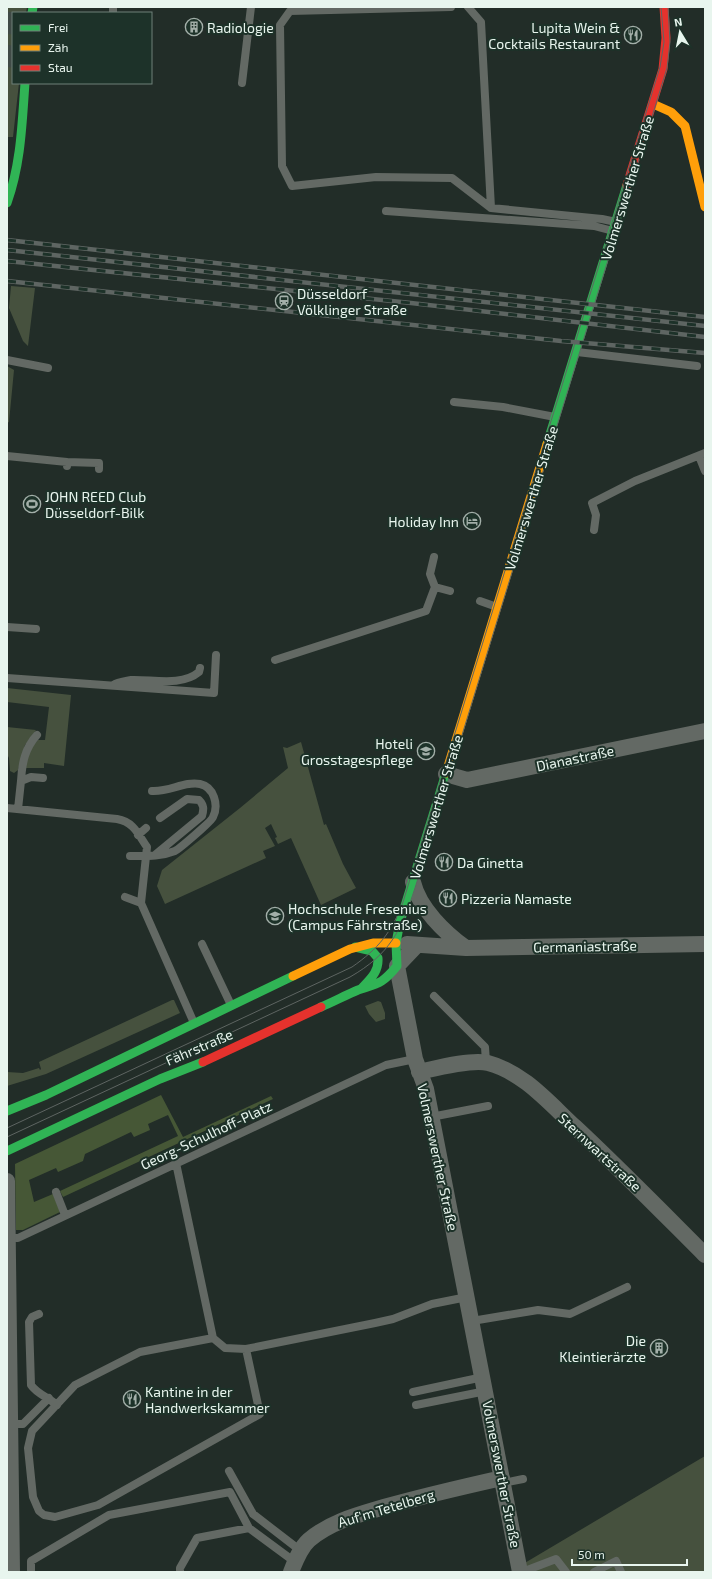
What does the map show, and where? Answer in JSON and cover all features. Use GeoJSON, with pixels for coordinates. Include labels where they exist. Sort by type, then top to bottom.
{"type":"FeatureCollection","features":[{"type":"Feature","properties":{"kind":"street","name":"Volmerswerther Straße"},"geometry":{"type":"LineString","coordinates":[[521,1572],[426,1089],[417,1065],[397,966],[396,943],[400,922],[414,882],[653,104],[663,69],[666,52],[667,37],[664,7]]}},
{"type":"Feature","properties":{"kind":"street"},"geometry":{"type":"LineString","coordinates":[[7,203],[11,194],[18,160],[25,84]]}},
{"type":"Feature","properties":{"kind":"street"},"geometry":{"type":"LineString","coordinates":[[653,104],[671,111],[685,126],[705,207]]}},
{"type":"Feature","properties":{"kind":"street","name":"Dianastraße"},"geometry":{"type":"LineString","coordinates":[[446,774],[467,780],[705,731]]}},
{"type":"Feature","properties":{"kind":"street"},"geometry":{"type":"LineString","coordinates":[[414,882],[415,888],[432,917],[449,936],[466,948]]}},
{"type":"Feature","properties":{"kind":"street","name":"Fährstraße"},"geometry":{"type":"LineString","coordinates":[[7,1111],[46,1096],[355,947],[373,943],[396,943]]}},
{"type":"Feature","properties":{"kind":"street","name":"Germaniastraße"},"geometry":{"type":"LineString","coordinates":[[396,943],[466,948],[705,944]]}},
{"type":"Feature","properties":{"kind":"street"},"geometry":{"type":"LineString","coordinates":[[397,966],[417,945]]}},
{"type":"Feature","properties":{"kind":"street"},"geometry":{"type":"LineString","coordinates":[[355,947],[372,949],[378,960],[378,967],[374,976],[359,990]]}},
{"type":"Feature","properties":{"kind":"street","name":"Fährstraße"},"geometry":{"type":"LineString","coordinates":[[7,1151],[160,1079],[212,1058],[359,990],[373,988],[386,979],[397,966]]}},
{"type":"Feature","properties":{"kind":"street","name":"Sternwartstraße"},"geometry":{"type":"LineString","coordinates":[[417,1065],[486,1062],[508,1070],[530,1086],[632,1180],[705,1255]]}},
{"type":"Feature","properties":{"kind":"street"},"geometry":{"type":"LineString","coordinates":[[7,1181],[9,1238],[12,1572]]}},
{"type":"Feature","properties":{"kind":"street","name":"Auf'm Tetelberg"},"geometry":{"type":"LineString","coordinates":[[296,1562],[307,1542],[321,1531],[339,1521],[423,1495],[503,1480]]}},
{"type":"Feature","properties":{"kind":"lane"},"geometry":{"type":"LineString","coordinates":[[242,83],[251,7]]}},
{"type":"Feature","properties":{"kind":"lane"},"geometry":{"type":"LineString","coordinates":[[451,7],[290,11],[280,25],[282,166],[292,186],[376,177],[452,178],[491,208],[602,219],[616,222]]}},
{"type":"Feature","properties":{"kind":"lane"},"geometry":{"type":"LineString","coordinates":[[468,7],[481,22],[491,208]]}},
{"type":"Feature","properties":{"kind":"lane"},"geometry":{"type":"LineString","coordinates":[[386,210],[594,226],[614,231]]}},
{"type":"Feature","properties":{"kind":"lane"},"geometry":{"type":"LineString","coordinates":[[576,352],[697,366]]}},
{"type":"Feature","properties":{"kind":"lane"},"geometry":{"type":"LineString","coordinates":[[7,360],[48,368]]}},
{"type":"Feature","properties":{"kind":"lane"},"geometry":{"type":"LineString","coordinates":[[454,402],[503,407],[556,417]]}},
{"type":"Feature","properties":{"kind":"lane"},"geometry":{"type":"LineString","coordinates":[[594,530],[596,515],[592,503],[635,481],[702,455],[705,471]]}},
{"type":"Feature","properties":{"kind":"lane"},"geometry":{"type":"LineString","coordinates":[[7,456],[67,464],[99,463],[99,469]]}},
{"type":"Feature","properties":{"kind":"lane"},"geometry":{"type":"LineString","coordinates":[[275,660],[426,611],[435,586],[430,574],[434,557]]}},
{"type":"Feature","properties":{"kind":"lane"},"geometry":{"type":"LineString","coordinates":[[435,586],[450,591]]}},
{"type":"Feature","properties":{"kind":"lane"},"geometry":{"type":"LineString","coordinates":[[480,601],[498,607]]}},
{"type":"Feature","properties":{"kind":"lane"},"geometry":{"type":"LineString","coordinates":[[7,627],[36,629]]}},
{"type":"Feature","properties":{"kind":"lane"},"geometry":{"type":"LineString","coordinates":[[7,678],[214,693],[216,654]]}},
{"type":"Feature","properties":{"kind":"lane"},"geometry":{"type":"LineString","coordinates":[[106,686],[129,680],[170,681],[190,678],[199,672],[200,668]]}},
{"type":"Feature","properties":{"kind":"lane"},"geometry":{"type":"LineString","coordinates":[[18,809],[24,758],[30,744],[37,735]]}},
{"type":"Feature","properties":{"kind":"lane"},"geometry":{"type":"LineString","coordinates":[[21,781],[31,777],[43,778]]}},
{"type":"Feature","properties":{"kind":"lane"},"geometry":{"type":"LineString","coordinates":[[130,856],[149,857],[176,851],[213,818],[215,802],[212,792],[207,787],[186,784],[167,790],[152,791]]}},
{"type":"Feature","properties":{"kind":"lane"},"geometry":{"type":"LineString","coordinates":[[149,857],[202,816],[204,809],[199,800],[187,799],[160,818]]}},
{"type":"Feature","properties":{"kind":"lane"},"geometry":{"type":"LineString","coordinates":[[7,808],[126,821],[138,834],[147,847],[149,857],[141,903],[195,1024]]}},
{"type":"Feature","properties":{"kind":"lane"},"geometry":{"type":"LineString","coordinates":[[138,834],[146,828]]}},
{"type":"Feature","properties":{"kind":"lane"},"geometry":{"type":"LineString","coordinates":[[125,897],[141,903]]}},
{"type":"Feature","properties":{"kind":"lane"},"geometry":{"type":"LineString","coordinates":[[202,944],[231,1006]]}},
{"type":"Feature","properties":{"kind":"lane"},"geometry":{"type":"LineString","coordinates":[[434,996],[485,1047],[486,1062]]}},
{"type":"Feature","properties":{"kind":"lane","name":"Georg-Schulhoff-Platz"},"geometry":{"type":"LineString","coordinates":[[9,1238],[18,1238],[386,1065],[417,1065]]}},
{"type":"Feature","properties":{"kind":"lane"},"geometry":{"type":"LineString","coordinates":[[431,1117],[488,1106]]}},
{"type":"Feature","properties":{"kind":"lane"},"geometry":{"type":"LineString","coordinates":[[176,1163],[213,1338],[225,1348],[246,1349],[393,1319],[432,1304],[467,1297]]}},
{"type":"Feature","properties":{"kind":"lane"},"geometry":{"type":"LineString","coordinates":[[56,1192],[65,1215]]}},
{"type":"Feature","properties":{"kind":"lane"},"geometry":{"type":"LineString","coordinates":[[472,1321],[538,1310],[570,1314],[627,1287]]}},
{"type":"Feature","properties":{"kind":"lane"},"geometry":{"type":"LineString","coordinates":[[39,1314],[32,1317],[29,1322],[31,1385],[34,1389],[57,1405]]}},
{"type":"Feature","properties":{"kind":"lane"},"geometry":{"type":"LineString","coordinates":[[213,1338],[140,1352],[75,1385],[35,1426],[32,1431],[28,1448],[35,1505],[44,1515],[56,1517],[98,1505],[260,1414],[246,1349]]}},
{"type":"Feature","properties":{"kind":"lane"},"geometry":{"type":"LineString","coordinates":[[413,1392],[484,1384]]}},
{"type":"Feature","properties":{"kind":"lane"},"geometry":{"type":"LineString","coordinates":[[416,1405],[484,1384]]}},
{"type":"Feature","properties":{"kind":"lane"},"geometry":{"type":"LineString","coordinates":[[10,1424],[24,1424],[49,1398]]}},
{"type":"Feature","properties":{"kind":"lane"},"geometry":{"type":"LineString","coordinates":[[229,1471],[253,1514],[296,1562]]}},
{"type":"Feature","properties":{"kind":"lane"},"geometry":{"type":"LineString","coordinates":[[503,1480],[523,1479]]}},
{"type":"Feature","properties":{"kind":"lane"},"geometry":{"type":"LineString","coordinates":[[31,1572],[31,1561],[109,1515],[230,1492],[249,1528],[296,1562]]}},
{"type":"Feature","properties":{"kind":"lane"},"geometry":{"type":"LineString","coordinates":[[180,1572],[180,1568],[197,1538],[249,1528]]}},
{"type":"Feature","properties":{"kind":"lane"},"geometry":{"type":"LineString","coordinates":[[521,1572],[556,1559],[566,1572]]}},
{"type":"Feature","properties":{"kind":"lane"},"geometry":{"type":"LineString","coordinates":[[594,1572],[616,1561],[621,1572]]}},
{"type":"Feature","properties":{"kind":"green space"},"geometry":{"type":"Polygon","coordinates":[[[7,7],[27,7],[26,12],[12,12],[12,84],[19,84],[13,137],[7,137],[7,7]]]}},
{"type":"Feature","properties":{"kind":"green space"},"geometry":{"type":"Polygon","coordinates":[[[11,286],[35,288],[28,346],[23,341],[9,308],[11,286]]]}},
{"type":"Feature","properties":{"kind":"green space"},"geometry":{"type":"Polygon","coordinates":[[[7,366],[14,370],[9,422],[7,423],[7,366]]]}},
{"type":"Feature","properties":{"kind":"green space"},"geometry":{"type":"Polygon","coordinates":[[[7,688],[71,695],[64,766],[44,763],[44,768],[25,768],[30,749],[38,740],[45,740],[49,707],[7,702],[7,688]]]}},
{"type":"Feature","properties":{"kind":"green space"},"geometry":{"type":"Polygon","coordinates":[[[7,727],[36,730],[25,745],[18,770],[14,773],[10,771],[9,758],[7,754],[7,727]]]}},
{"type":"Feature","properties":{"kind":"green space"},"geometry":{"type":"Polygon","coordinates":[[[301,742],[324,825],[326,824],[343,864],[356,888],[321,905],[291,838],[278,844],[275,838],[277,837],[271,824],[265,828],[275,846],[263,851],[266,858],[165,904],[157,886],[162,870],[288,768],[283,747],[287,748],[301,742]]]}},
{"type":"Feature","properties":{"kind":"green space"},"geometry":{"type":"Polygon","coordinates":[[[174,1000],[180,1013],[46,1074],[7,1086],[7,1072],[23,1073],[39,1068],[40,1070],[39,1062],[174,1000]]]}},
{"type":"Feature","properties":{"kind":"green space"},"geometry":{"type":"Polygon","coordinates":[[[378,1001],[381,1002],[385,1013],[385,1019],[376,1022],[369,1014],[365,1006],[378,1001]]]}},
{"type":"Feature","properties":{"kind":"green space"},"geometry":{"type":"Polygon","coordinates":[[[161,1095],[183,1137],[271,1096],[273,1099],[63,1197],[60,1191],[178,1136],[168,1115],[148,1124],[150,1130],[134,1137],[131,1132],[85,1154],[83,1161],[58,1172],[56,1168],[29,1180],[34,1202],[53,1194],[60,1212],[23,1230],[16,1230],[15,1164],[161,1095]]]}},
{"type":"Feature","properties":{"kind":"green space"},"geometry":{"type":"Polygon","coordinates":[[[705,1456],[705,1572],[525,1572],[523,1564],[705,1456]]]}},
{"type":"Feature","properties":{"kind":"tunnel"},"geometry":{"type":"LineString","coordinates":[[12,12],[13,7]]}},
{"type":"Feature","properties":{"kind":"tunnel"},"geometry":{"type":"LineString","coordinates":[[7,67],[12,17]]}},
{"type":"Feature","properties":{"kind":"tram line"},"geometry":{"type":"LineString","coordinates":[[7,1128],[352,967],[377,946],[389,931],[403,902],[660,67],[664,42],[661,7]]}},
{"type":"Feature","properties":{"kind":"tram line"},"geometry":{"type":"LineString","coordinates":[[7,1137],[350,977],[375,959],[384,950],[399,929],[405,917],[415,888],[667,68],[670,42],[668,7]]}},
{"type":"Feature","properties":{"kind":"railway"},"geometry":{"type":"LineString","coordinates":[[7,240],[705,317]]}},
{"type":"Feature","properties":{"kind":"railway"},"geometry":{"type":"LineString","coordinates":[[7,250],[705,326]]}},
{"type":"Feature","properties":{"kind":"railway"},"geometry":{"type":"LineString","coordinates":[[7,261],[411,303],[705,337]]}},
{"type":"Feature","properties":{"kind":"railway"},"geometry":{"type":"LineString","coordinates":[[7,281],[561,341],[705,353]]}},
{"type":"Feature","properties":{"kind":"traffic: fast"},"geometry":{"type":"LineString","coordinates":[[32,12],[33,7]]}},
{"type":"Feature","properties":{"kind":"traffic: fast"},"geometry":{"type":"LineString","coordinates":[[7,203],[12,188],[18,159],[22,129],[25,84]]}},
{"type":"Feature","properties":{"kind":"traffic: fast"},"geometry":{"type":"LineString","coordinates":[[547,444],[627,185]]}},
{"type":"Feature","properties":{"kind":"traffic: fast"},"geometry":{"type":"LineString","coordinates":[[321,1007],[384,980],[397,966],[396,943],[400,922],[446,773]]}},
{"type":"Feature","properties":{"kind":"traffic: fast"},"geometry":{"type":"LineString","coordinates":[[355,947],[372,951],[378,958],[375,971],[361,989]]}},
{"type":"Feature","properties":{"kind":"traffic: fast"},"geometry":{"type":"LineString","coordinates":[[7,1111],[46,1095],[293,976]]}},
{"type":"Feature","properties":{"kind":"traffic: fast"},"geometry":{"type":"LineString","coordinates":[[7,1151],[160,1079],[203,1062]]}},
{"type":"Feature","properties":{"kind":"traffic: slow"},"geometry":{"type":"LineString","coordinates":[[653,104],[671,112],[685,126],[705,207]]}},
{"type":"Feature","properties":{"kind":"traffic: slow"},"geometry":{"type":"LineString","coordinates":[[446,773],[547,444]]}},
{"type":"Feature","properties":{"kind":"traffic: slow"},"geometry":{"type":"LineString","coordinates":[[293,976],[350,949],[373,943],[396,943]]}},
{"type":"Feature","properties":{"kind":"traffic: jam"},"geometry":{"type":"LineString","coordinates":[[627,185],[663,69],[666,38],[664,7]]}},
{"type":"Feature","properties":{"kind":"traffic: jam"},"geometry":{"type":"LineString","coordinates":[[203,1062],[321,1007]]}},
{"type":"Feature","properties":{"kind":"place","name":"Radiologie"},"geometry":{"type":"Point","coordinates":[194,27]}},
{"type":"Feature","properties":{"kind":"place","name":"Lupita Wein & Cocktails Restaurant"},"geometry":{"type":"Point","coordinates":[633,35]}},
{"type":"Feature","properties":{"kind":"place","name":"Düsseldorf Völklinger Straße"},"geometry":{"type":"Point","coordinates":[284,301]}},
{"type":"Feature","properties":{"kind":"place","name":"JOHN REED Club Düsseldorf-Bilk"},"geometry":{"type":"Point","coordinates":[32,504]}},
{"type":"Feature","properties":{"kind":"place","name":"Holiday Inn"},"geometry":{"type":"Point","coordinates":[472,521]}},
{"type":"Feature","properties":{"kind":"place","name":"Hoteli Grosstagespflege"},"geometry":{"type":"Point","coordinates":[426,751]}},
{"type":"Feature","properties":{"kind":"place","name":"Da Ginetta"},"geometry":{"type":"Point","coordinates":[444,862]}},
{"type":"Feature","properties":{"kind":"place","name":"Pizzeria Namaste"},"geometry":{"type":"Point","coordinates":[448,898]}},
{"type":"Feature","properties":{"kind":"place","name":"Hochschule Fresenius (Campus Fährstraße)"},"geometry":{"type":"Point","coordinates":[275,916]}},
{"type":"Feature","properties":{"kind":"place","name":"Die Kleintierärzte"},"geometry":{"type":"Point","coordinates":[659,1348]}},
{"type":"Feature","properties":{"kind":"place","name":"Kantine in der Handwerkskammer"},"geometry":{"type":"Point","coordinates":[132,1399]}}]}
